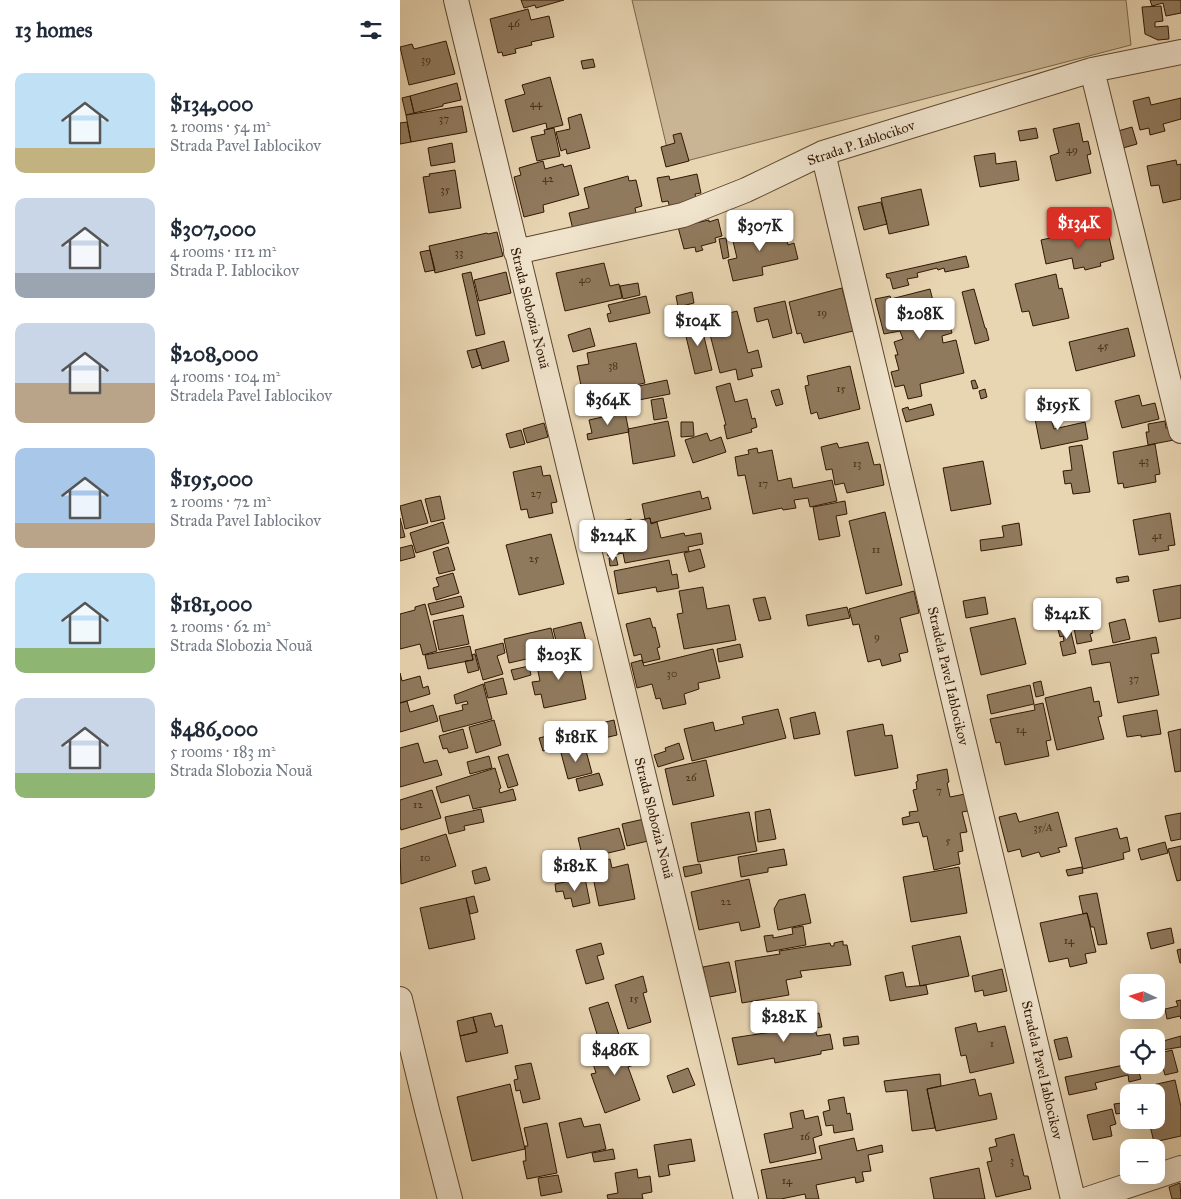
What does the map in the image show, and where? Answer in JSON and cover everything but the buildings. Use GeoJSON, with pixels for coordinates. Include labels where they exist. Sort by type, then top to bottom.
{"type":"FeatureCollection","features":[{"type":"Feature","properties":{"kind":"street","name":"Strada Slobozia Nouă"},"geometry":{"type":"LineString","coordinates":[[456,0],[746,1199]]}},
{"type":"Feature","properties":{"kind":"street","name":"Strada P. Iablocikov"},"geometry":{"type":"LineString","coordinates":[[516,252],[683,215],[746,190],[823,153],[1092,70],[1181,52]]}},
{"type":"Feature","properties":{"kind":"street"},"geometry":{"type":"LineString","coordinates":[[1092,70],[1181,431]]}},
{"type":"Feature","properties":{"kind":"street","name":"Stradela Pavel Iablocikov"},"geometry":{"type":"LineString","coordinates":[[823,153],[1073,1199]]}},
{"type":"Feature","properties":{"kind":"street"},"geometry":{"type":"LineString","coordinates":[[400,999],[450,1199]]}},
{"type":"Feature","properties":{"kind":"street"},"geometry":{"type":"LineString","coordinates":[[1088,1199],[1181,1168]]}},
{"type":"Feature","properties":{"kind":"shaded area"},"geometry":{"type":"Polygon","coordinates":[[[632,0],[1126,0],[1131,45],[671,165],[632,0]]]}}]}
